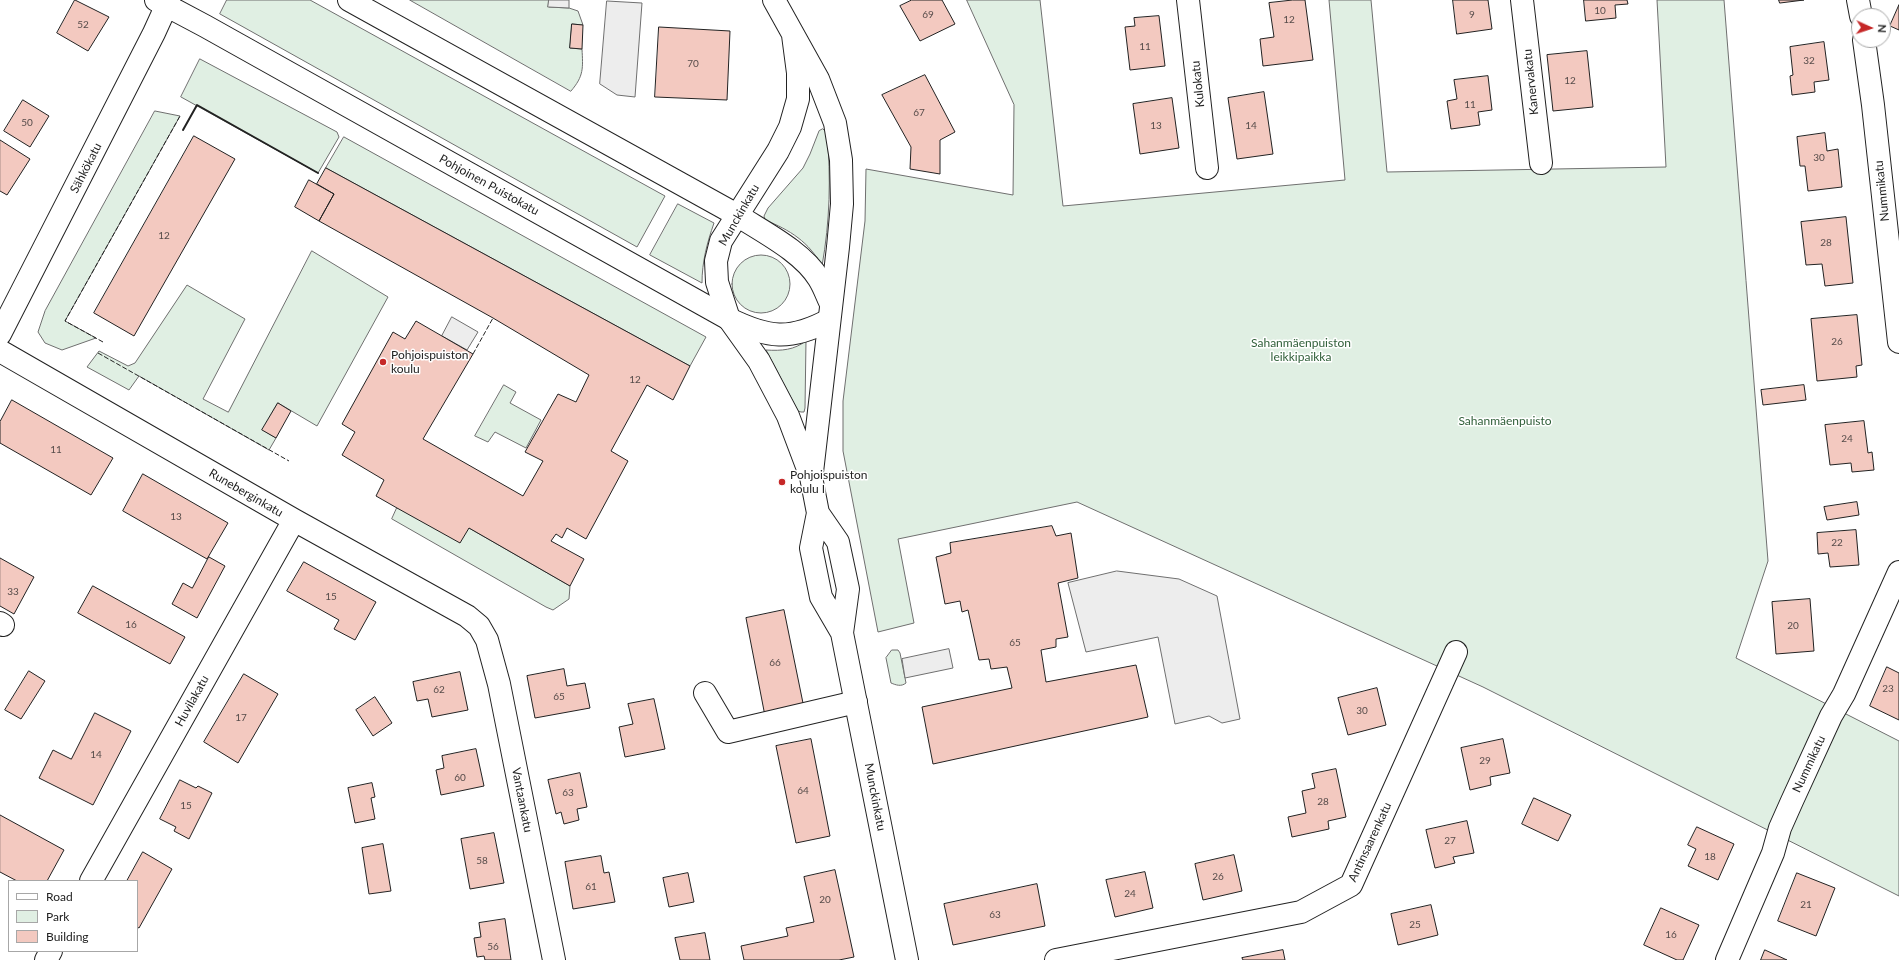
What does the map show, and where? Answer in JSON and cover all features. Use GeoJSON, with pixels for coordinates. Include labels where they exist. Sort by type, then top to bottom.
{"type":"FeatureCollection","features":[{"type":"Feature","properties":{"kind":"street"},"geometry":{"type":"LineString","coordinates":[[349,0],[737,215],[794,254],[807,265],[818,278],[830,312]]}},
{"type":"Feature","properties":{"kind":"street","name":"Munckinkatu"},"geometry":{"type":"LineString","coordinates":[[774,0],[818,79],[835,123],[841,160],[842,204],[811,477]]}},
{"type":"Feature","properties":{"kind":"street","name":"Kulokatu"},"geometry":{"type":"LineString","coordinates":[[1188,0],[1207,168]]}},
{"type":"Feature","properties":{"kind":"street","name":"Kanervakatu"},"geometry":{"type":"LineString","coordinates":[[1522,0],[1540,163]]}},
{"type":"Feature","properties":{"kind":"street","name":"Pohjoinen Puistokatu"},"geometry":{"type":"LineString","coordinates":[[164,2],[729,319],[753,331],[772,335],[800,332],[815,327],[830,312]]}},
{"type":"Feature","properties":{"kind":"street","name":"Sähkökatu"},"geometry":{"type":"LineString","coordinates":[[0,334],[151,40],[164,2]]}},
{"type":"Feature","properties":{"kind":"street","name":"Munckinkatu"},"geometry":{"type":"LineString","coordinates":[[793,35],[798,73],[798,99],[790,127],[778,151],[721,241],[716,261],[717,282],[729,319],[759,361],[788,416],[811,477],[818,513],[838,542],[848,589],[842,633],[907,960]]}},
{"type":"Feature","properties":{"kind":"street","name":"Nummikatu"},"geometry":{"type":"LineString","coordinates":[[1865,48],[1873,105],[1899,342]]}},
{"type":"Feature","properties":{"kind":"street","name":"Runeberginkatu"},"geometry":{"type":"LineString","coordinates":[[0,351],[294,520],[467,616],[479,626],[487,640]]}},
{"type":"Feature","properties":{"kind":"street","name":"Huvilakatu"},"geometry":{"type":"LineString","coordinates":[[92,880],[294,520]]}},
{"type":"Feature","properties":{"kind":"street","name":"Nummikatu"},"geometry":{"type":"LineString","coordinates":[[1727,960],[1773,853],[1783,821],[1831,716],[1844,694],[1899,572]]}},
{"type":"Feature","properties":{"kind":"street","name":"Vantaankatu"},"geometry":{"type":"LineString","coordinates":[[487,640],[499,684],[554,960]]}},
{"type":"Feature","properties":{"kind":"street","name":"Antinsaarenkatu"},"geometry":{"type":"LineString","coordinates":[[1056,960],[1301,912],[1351,884],[1456,652]]}},
{"type":"Feature","properties":{"kind":"street"},"geometry":{"type":"LineString","coordinates":[[705,693],[728,732],[856,702]]}},
{"type":"Feature","properties":{"kind":"green space"},"geometry":{"type":"Polygon","coordinates":[[[227,0],[310,0],[665,196],[637,247],[220,14],[227,0]]]}},
{"type":"Feature","properties":{"kind":"green space"},"geometry":{"type":"Polygon","coordinates":[[[410,0],[549,0],[549,7],[569,8],[578,11],[583,25],[572,24],[570,48],[582,49],[582,72],[578,81],[571,91],[410,0]]]}},
{"type":"Feature","properties":{"kind":"green space","name":"Sahanmäenpuisto"},"geometry":{"type":"Polygon","coordinates":[[[967,0],[1040,0],[1063,206],[1345,180],[1329,0],[1371,0],[1387,172],[1666,167],[1657,0],[1724,0],[1768,561],[1736,658],[1899,741],[1899,896],[1483,687],[1077,502],[898,539],[914,623],[878,632],[843,451],[843,401],[865,221],[866,169],[1013,195],[1014,105],[967,0]]]}},
{"type":"Feature","properties":{"kind":"green space"},"geometry":{"type":"Polygon","coordinates":[[[200,59],[337,132],[339,137],[318,173],[181,97],[200,59]]]}},
{"type":"Feature","properties":{"kind":"green space"},"geometry":{"type":"Polygon","coordinates":[[[155,111],[180,116],[65,321],[96,338],[62,350],[45,343],[38,332],[45,311],[155,111]]]}},
{"type":"Feature","properties":{"kind":"green space"},"geometry":{"type":"Polygon","coordinates":[[[823,129],[827,133],[829,183],[827,233],[822,266],[805,244],[783,228],[765,220],[764,216],[768,208],[803,168],[819,131],[823,129]]]}},
{"type":"Feature","properties":{"kind":"green space"},"geometry":{"type":"Polygon","coordinates":[[[344,137],[706,337],[690,366],[326,168],[344,137]]]}},
{"type":"Feature","properties":{"kind":"green space"},"geometry":{"type":"Polygon","coordinates":[[[678,204],[714,223],[705,253],[702,283],[650,255],[678,204]]]}},
{"type":"Feature","properties":{"kind":"green space"},"geometry":{"type":"Polygon","coordinates":[[[312,251],[388,297],[317,426],[278,403],[263,430],[276,438],[269,450],[139,376],[129,390],[87,367],[99,351],[128,366],[135,363],[187,285],[245,319],[203,399],[228,412],[312,251]]]}},
{"type":"Feature","properties":{"kind":"green space"},"geometry":{"type":"Polygon","coordinates":[[[761,255],[772,257],[785,268],[788,273],[790,284],[788,295],[777,308],[772,311],[761,313],[750,311],[737,300],[734,295],[732,284],[734,273],[745,260],[750,257],[761,255]]]}},
{"type":"Feature","properties":{"kind":"green space"},"geometry":{"type":"Polygon","coordinates":[[[806,341],[805,408],[804,412],[801,412],[798,411],[766,350],[788,349],[806,341]]]}},
{"type":"Feature","properties":{"kind":"green space"},"geometry":{"type":"Polygon","coordinates":[[[504,385],[516,392],[510,403],[541,420],[526,448],[495,432],[488,442],[475,436],[504,385]]]}},
{"type":"Feature","properties":{"kind":"green space"},"geometry":{"type":"Polygon","coordinates":[[[397,508],[469,528],[570,586],[569,599],[553,610],[546,607],[392,519],[397,508]]]}},
{"type":"Feature","properties":{"kind":"green space"},"geometry":{"type":"Polygon","coordinates":[[[892,650],[898,650],[900,653],[906,683],[902,685],[891,683],[886,658],[892,650]]]}},
{"type":"Feature","properties":{"kind":"shaded area"},"geometry":{"type":"Polygon","coordinates":[[[549,0],[569,0],[569,8],[548,7],[549,0]]]}},
{"type":"Feature","properties":{"kind":"shaded area"},"geometry":{"type":"Polygon","coordinates":[[[607,1],[642,3],[635,97],[617,95],[600,84],[607,1]]]}},
{"type":"Feature","properties":{"kind":"shaded area"},"geometry":{"type":"Polygon","coordinates":[[[452,317],[478,332],[467,350],[442,336],[452,317]]]}},
{"type":"Feature","properties":{"kind":"shaded area"},"geometry":{"type":"Polygon","coordinates":[[[1117,571],[1179,579],[1217,596],[1240,719],[1222,723],[1209,716],[1175,724],[1158,637],[1086,652],[1068,583],[1117,571]]]}},
{"type":"Feature","properties":{"kind":"shaded area"},"geometry":{"type":"Polygon","coordinates":[[[949,649],[953,668],[905,678],[902,659],[949,649]]]}},
{"type":"Feature","properties":{"kind":"building"},"geometry":{"type":"Polygon","coordinates":[[[75,0],[109,17],[88,51],[57,33],[75,0]]]}},
{"type":"Feature","properties":{"kind":"building"},"geometry":{"type":"Polygon","coordinates":[[[912,0],[942,0],[955,24],[920,41],[900,6],[912,0]]]}},
{"type":"Feature","properties":{"kind":"building"},"geometry":{"type":"Polygon","coordinates":[[[1305,0],[1313,60],[1263,66],[1260,39],[1274,37],[1269,3],[1305,0]]]}},
{"type":"Feature","properties":{"kind":"building"},"geometry":{"type":"Polygon","coordinates":[[[1453,0],[1488,0],[1492,29],[1457,34],[1453,0]]]}},
{"type":"Feature","properties":{"kind":"building"},"geometry":{"type":"Polygon","coordinates":[[[1584,0],[1627,0],[1628,4],[1615,5],[1616,18],[1586,21],[1584,0]]]}},
{"type":"Feature","properties":{"kind":"building"},"geometry":{"type":"Polygon","coordinates":[[[1779,0],[1804,0],[1780,3],[1779,0]]]}},
{"type":"Feature","properties":{"kind":"building"},"geometry":{"type":"Polygon","coordinates":[[[1899,5],[1899,30],[1891,26],[1899,5]]]}},
{"type":"Feature","properties":{"kind":"building"},"geometry":{"type":"Polygon","coordinates":[[[1159,16],[1165,66],[1130,70],[1125,27],[1135,26],[1134,18],[1159,16]]]}},
{"type":"Feature","properties":{"kind":"building"},"geometry":{"type":"Polygon","coordinates":[[[572,24],[583,25],[582,49],[570,48],[572,24]]]}},
{"type":"Feature","properties":{"kind":"building"},"geometry":{"type":"Polygon","coordinates":[[[659,27],[730,31],[727,100],[655,97],[659,27]]]}},
{"type":"Feature","properties":{"kind":"building"},"geometry":{"type":"Polygon","coordinates":[[[1824,42],[1829,80],[1814,82],[1815,92],[1792,95],[1790,76],[1793,75],[1790,47],[1824,42]]]}},
{"type":"Feature","properties":{"kind":"building"},"geometry":{"type":"Polygon","coordinates":[[[1587,51],[1593,107],[1553,111],[1547,55],[1587,51]]]}},
{"type":"Feature","properties":{"kind":"building"},"geometry":{"type":"Polygon","coordinates":[[[925,75],[955,132],[940,140],[940,174],[910,169],[911,147],[882,95],[925,75]]]}},
{"type":"Feature","properties":{"kind":"building"},"geometry":{"type":"Polygon","coordinates":[[[1488,76],[1492,110],[1478,112],[1480,125],[1451,129],[1447,101],[1457,99],[1454,80],[1488,76]]]}},
{"type":"Feature","properties":{"kind":"building"},"geometry":{"type":"Polygon","coordinates":[[[1264,92],[1273,154],[1237,159],[1228,98],[1264,92]]]}},
{"type":"Feature","properties":{"kind":"building"},"geometry":{"type":"Polygon","coordinates":[[[1172,98],[1179,148],[1140,154],[1133,104],[1172,98]]]}},
{"type":"Feature","properties":{"kind":"building"},"geometry":{"type":"Polygon","coordinates":[[[23,100],[49,116],[30,147],[4,131],[23,100]]]}},
{"type":"Feature","properties":{"kind":"building"},"geometry":{"type":"Polygon","coordinates":[[[1825,133],[1827,151],[1838,149],[1842,187],[1808,191],[1805,166],[1800,166],[1797,137],[1825,133]]]}},
{"type":"Feature","properties":{"kind":"building"},"geometry":{"type":"Polygon","coordinates":[[[194,136],[235,159],[134,336],[94,313],[194,136]]]}},
{"type":"Feature","properties":{"kind":"building"},"geometry":{"type":"Polygon","coordinates":[[[0,140],[30,159],[7,195],[0,191],[0,140]]]}},
{"type":"Feature","properties":{"kind":"building"},"geometry":{"type":"Polygon","coordinates":[[[326,168],[690,366],[673,400],[647,385],[611,451],[628,461],[586,539],[567,528],[562,538],[556,534],[551,541],[584,559],[570,586],[469,528],[460,543],[376,496],[384,480],[342,455],[355,432],[342,424],[393,332],[405,339],[416,321],[473,354],[423,439],[523,496],[543,461],[525,452],[558,394],[576,402],[589,375],[493,318],[319,221],[334,194],[317,184],[326,168]]]}},
{"type":"Feature","properties":{"kind":"building"},"geometry":{"type":"Polygon","coordinates":[[[309,180],[334,194],[319,221],[295,207],[309,180]]]}},
{"type":"Feature","properties":{"kind":"building"},"geometry":{"type":"Polygon","coordinates":[[[1846,217],[1853,283],[1825,286],[1822,264],[1806,265],[1801,222],[1846,217]]]}},
{"type":"Feature","properties":{"kind":"building"},"geometry":{"type":"Polygon","coordinates":[[[1857,315],[1862,365],[1856,366],[1857,377],[1817,381],[1811,319],[1857,315]]]}},
{"type":"Feature","properties":{"kind":"building"},"geometry":{"type":"Polygon","coordinates":[[[1804,385],[1806,400],[1763,405],[1761,390],[1804,385]]]}},
{"type":"Feature","properties":{"kind":"building"},"geometry":{"type":"Polygon","coordinates":[[[12,400],[113,458],[91,495],[0,443],[0,422],[12,400]]]}},
{"type":"Feature","properties":{"kind":"building"},"geometry":{"type":"Polygon","coordinates":[[[278,403],[291,411],[276,438],[262,430],[278,403]]]}},
{"type":"Feature","properties":{"kind":"building"},"geometry":{"type":"Polygon","coordinates":[[[1864,421],[1868,453],[1872,452],[1874,470],[1852,472],[1851,463],[1830,465],[1825,425],[1864,421]]]}},
{"type":"Feature","properties":{"kind":"building"},"geometry":{"type":"Polygon","coordinates":[[[143,474],[228,523],[207,559],[123,511],[143,474]]]}},
{"type":"Feature","properties":{"kind":"building"},"geometry":{"type":"Polygon","coordinates":[[[1857,502],[1859,515],[1827,520],[1824,507],[1857,502]]]}},
{"type":"Feature","properties":{"kind":"building"},"geometry":{"type":"Polygon","coordinates":[[[1052,526],[1056,536],[1071,533],[1078,578],[1058,583],[1068,637],[1056,639],[1056,647],[1041,650],[1046,682],[1136,665],[1148,717],[933,764],[922,707],[1012,688],[1007,667],[991,669],[989,659],[979,660],[968,610],[962,612],[960,601],[945,604],[936,557],[951,553],[950,543],[1052,526]]]}},
{"type":"Feature","properties":{"kind":"building"},"geometry":{"type":"Polygon","coordinates":[[[1856,530],[1859,565],[1830,567],[1828,553],[1818,554],[1817,533],[1856,530]]]}},
{"type":"Feature","properties":{"kind":"building"},"geometry":{"type":"Polygon","coordinates":[[[209,557],[225,566],[197,618],[172,604],[183,583],[192,588],[209,557]]]}},
{"type":"Feature","properties":{"kind":"building"},"geometry":{"type":"Polygon","coordinates":[[[0,558],[34,577],[14,614],[0,606],[0,558]]]}},
{"type":"Feature","properties":{"kind":"building"},"geometry":{"type":"Polygon","coordinates":[[[304,562],[376,602],[355,640],[334,629],[339,620],[287,591],[304,562]]]}},
{"type":"Feature","properties":{"kind":"building"},"geometry":{"type":"Polygon","coordinates":[[[93,586],[185,637],[170,664],[78,613],[93,586]]]}},
{"type":"Feature","properties":{"kind":"building"},"geometry":{"type":"Polygon","coordinates":[[[1810,599],[1814,651],[1776,654],[1772,602],[1810,599]]]}},
{"type":"Feature","properties":{"kind":"building"},"geometry":{"type":"Polygon","coordinates":[[[784,610],[804,708],[765,716],[746,618],[784,610]]]}},
{"type":"Feature","properties":{"kind":"building"},"geometry":{"type":"Polygon","coordinates":[[[1887,667],[1899,673],[1899,720],[1870,706],[1887,667]]]}},
{"type":"Feature","properties":{"kind":"building"},"geometry":{"type":"Polygon","coordinates":[[[564,669],[567,686],[585,683],[590,708],[535,718],[527,676],[564,669]]]}},
{"type":"Feature","properties":{"kind":"building"},"geometry":{"type":"Polygon","coordinates":[[[29,671],[45,681],[21,719],[5,710],[29,671]]]}},
{"type":"Feature","properties":{"kind":"building"},"geometry":{"type":"Polygon","coordinates":[[[460,672],[468,710],[432,717],[428,699],[417,701],[413,682],[460,672]]]}},
{"type":"Feature","properties":{"kind":"building"},"geometry":{"type":"Polygon","coordinates":[[[244,674],[278,694],[238,763],[204,742],[244,674]]]}},
{"type":"Feature","properties":{"kind":"building"},"geometry":{"type":"Polygon","coordinates":[[[1377,688],[1386,725],[1348,735],[1338,698],[1377,688]]]}},
{"type":"Feature","properties":{"kind":"building"},"geometry":{"type":"Polygon","coordinates":[[[375,697],[392,723],[373,736],[356,710],[375,697]]]}},
{"type":"Feature","properties":{"kind":"building"},"geometry":{"type":"Polygon","coordinates":[[[654,699],[665,749],[625,757],[619,727],[633,724],[628,704],[654,699]]]}},
{"type":"Feature","properties":{"kind":"building"},"geometry":{"type":"Polygon","coordinates":[[[95,713],[131,731],[93,805],[39,778],[53,750],[71,759],[95,713]]]}},
{"type":"Feature","properties":{"kind":"building"},"geometry":{"type":"Polygon","coordinates":[[[811,739],[830,836],[796,843],[776,746],[811,739]]]}},
{"type":"Feature","properties":{"kind":"building"},"geometry":{"type":"Polygon","coordinates":[[[1503,739],[1510,773],[1490,777],[1491,785],[1470,790],[1461,748],[1503,739]]]}},
{"type":"Feature","properties":{"kind":"building"},"geometry":{"type":"Polygon","coordinates":[[[476,749],[484,786],[441,795],[436,770],[444,768],[442,756],[476,749]]]}},
{"type":"Feature","properties":{"kind":"building"},"geometry":{"type":"Polygon","coordinates":[[[1336,769],[1346,817],[1328,821],[1329,829],[1292,837],[1288,817],[1306,813],[1302,791],[1315,788],[1312,774],[1336,769]]]}},
{"type":"Feature","properties":{"kind":"building"},"geometry":{"type":"Polygon","coordinates":[[[580,773],[587,807],[577,809],[579,820],[564,824],[561,812],[556,814],[548,780],[580,773]]]}},
{"type":"Feature","properties":{"kind":"building"},"geometry":{"type":"Polygon","coordinates":[[[180,780],[196,788],[198,786],[212,793],[189,839],[174,831],[176,827],[160,819],[180,780]]]}},
{"type":"Feature","properties":{"kind":"building"},"geometry":{"type":"Polygon","coordinates":[[[372,783],[375,797],[371,798],[375,819],[355,823],[348,788],[372,783]]]}},
{"type":"Feature","properties":{"kind":"building"},"geometry":{"type":"Polygon","coordinates":[[[1534,798],[1571,815],[1558,841],[1522,824],[1534,798]]]}},
{"type":"Feature","properties":{"kind":"building"},"geometry":{"type":"Polygon","coordinates":[[[0,815],[64,850],[48,880],[15,880],[0,872],[0,815]]]}},
{"type":"Feature","properties":{"kind":"building"},"geometry":{"type":"Polygon","coordinates":[[[1467,821],[1474,853],[1453,857],[1455,863],[1435,868],[1426,830],[1467,821]]]}},
{"type":"Feature","properties":{"kind":"building"},"geometry":{"type":"Polygon","coordinates":[[[1697,827],[1734,844],[1718,880],[1688,866],[1696,849],[1688,845],[1697,827]]]}},
{"type":"Feature","properties":{"kind":"building"},"geometry":{"type":"Polygon","coordinates":[[[494,833],[504,883],[470,889],[461,839],[494,833]]]}},
{"type":"Feature","properties":{"kind":"building"},"geometry":{"type":"Polygon","coordinates":[[[383,844],[391,891],[369,894],[362,848],[383,844]]]}},
{"type":"Feature","properties":{"kind":"building"},"geometry":{"type":"Polygon","coordinates":[[[143,852],[172,869],[139,928],[138,880],[128,880],[143,852]]]}},
{"type":"Feature","properties":{"kind":"building"},"geometry":{"type":"Polygon","coordinates":[[[1234,855],[1242,891],[1203,900],[1195,864],[1234,855]]]}},
{"type":"Feature","properties":{"kind":"building"},"geometry":{"type":"Polygon","coordinates":[[[601,856],[604,873],[609,872],[615,902],[573,909],[565,862],[601,856]]]}},
{"type":"Feature","properties":{"kind":"building"},"geometry":{"type":"Polygon","coordinates":[[[835,870],[854,957],[839,960],[744,960],[741,946],[788,936],[786,928],[814,922],[804,877],[835,870]]]}},
{"type":"Feature","properties":{"kind":"building"},"geometry":{"type":"Polygon","coordinates":[[[1145,872],[1153,908],[1115,917],[1106,880],[1145,872]]]}},
{"type":"Feature","properties":{"kind":"building"},"geometry":{"type":"Polygon","coordinates":[[[688,873],[694,902],[669,907],[663,878],[688,873]]]}},
{"type":"Feature","properties":{"kind":"building"},"geometry":{"type":"Polygon","coordinates":[[[1797,873],[1835,888],[1816,936],[1778,921],[1797,873]]]}},
{"type":"Feature","properties":{"kind":"building"},"geometry":{"type":"Polygon","coordinates":[[[1037,884],[1045,926],[953,945],[944,904],[1037,884]]]}},
{"type":"Feature","properties":{"kind":"building"},"geometry":{"type":"Polygon","coordinates":[[[1431,905],[1438,935],[1398,945],[1391,914],[1431,905]]]}},
{"type":"Feature","properties":{"kind":"building"},"geometry":{"type":"Polygon","coordinates":[[[1661,908],[1699,925],[1683,960],[1677,960],[1644,945],[1661,908]]]}},
{"type":"Feature","properties":{"kind":"building"},"geometry":{"type":"Polygon","coordinates":[[[505,919],[511,960],[485,960],[484,956],[477,957],[474,938],[481,937],[479,923],[505,919]]]}},
{"type":"Feature","properties":{"kind":"building"},"geometry":{"type":"Polygon","coordinates":[[[705,933],[710,960],[680,960],[675,938],[705,933]]]}},
{"type":"Feature","properties":{"kind":"building"},"geometry":{"type":"Polygon","coordinates":[[[1283,950],[1285,960],[1243,960],[1242,958],[1283,950]]]}},
{"type":"Feature","properties":{"kind":"building"},"geometry":{"type":"Polygon","coordinates":[[[1765,950],[1787,960],[1761,960],[1765,950]]]}},
{"type":"Feature","properties":{"kind":"fence"},"geometry":{"type":"LineString","coordinates":[[103,342],[65,321],[180,116]]}},
{"type":"Feature","properties":{"kind":"fence"},"geometry":{"type":"LineString","coordinates":[[473,354],[493,318]]}},
{"type":"Feature","properties":{"kind":"fence"},"geometry":{"type":"LineString","coordinates":[[98,353],[289,461]]}},
{"type":"Feature","properties":{"kind":"wall"},"geometry":{"type":"LineString","coordinates":[[183,130],[197,105],[318,173]]}},
{"type":"Feature","properties":{"kind":"place","name":"Pohjoispuiston koulu"},"geometry":{"type":"Point","coordinates":[383,362]}},
{"type":"Feature","properties":{"kind":"place","name":"Pohjoispuiston koulu I"},"geometry":{"type":"Point","coordinates":[782,482]}},
{"type":"Feature","properties":{"kind":"park label","name":"Sahanmäenpuiston leikkipaikka"},"geometry":{"type":"Point","coordinates":[1301,350]}}]}
